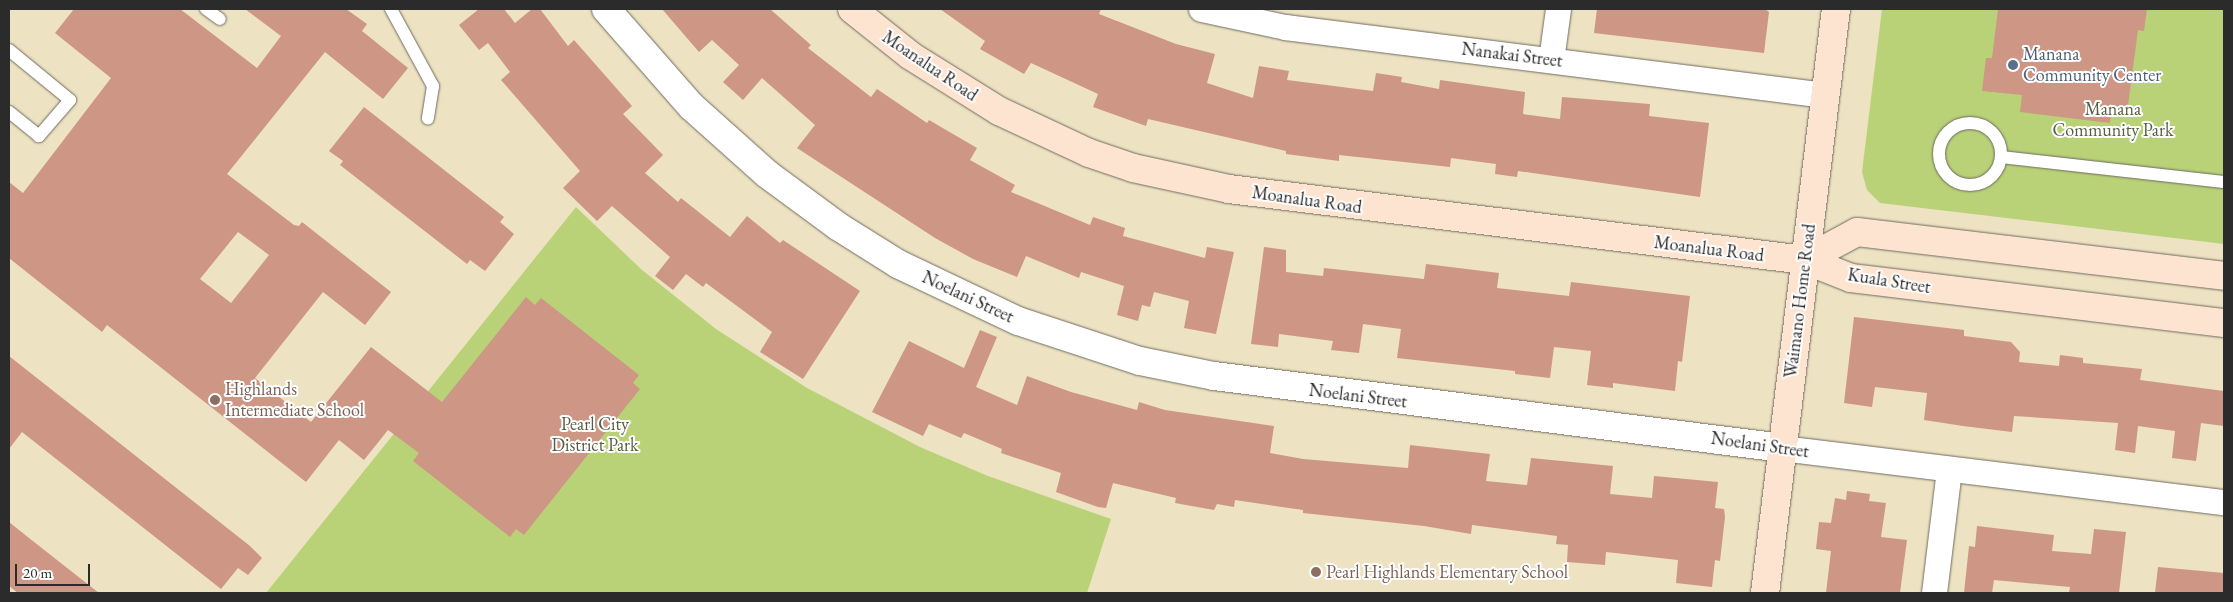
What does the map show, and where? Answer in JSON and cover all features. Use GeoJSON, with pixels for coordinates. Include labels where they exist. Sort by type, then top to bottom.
{"type":"FeatureCollection","features":[{"type":"Feature","properties":{"kind":"main road","name":"Moanalua Road"},"geometry":{"type":"LineString","coordinates":[[852,9],[910,56],[999,111],[1089,153],[1133,168],[1229,189],[1805,260]]}},
{"type":"Feature","properties":{"kind":"main road","name":"Waimano Home Road"},"geometry":{"type":"LineString","coordinates":[[1764,593],[1836,9]]}},
{"type":"Feature","properties":{"kind":"main road","name":"Kuala Street"},"geometry":{"type":"LineString","coordinates":[[1805,260],[1857,232],[2224,276]]}},
{"type":"Feature","properties":{"kind":"main road","name":"Kuala Street"},"geometry":{"type":"LineString","coordinates":[[1805,260],[1851,278],[2224,322]]}},
{"type":"Feature","properties":{"kind":"street","name":"Noelani Street"},"geometry":{"type":"LineString","coordinates":[[606,9],[691,106],[767,174],[839,227],[898,264],[1018,321],[1140,361],[1214,376],[2224,502]]}},
{"type":"Feature","properties":{"kind":"street","name":"Nanakai Street"},"geometry":{"type":"LineString","coordinates":[[1201,9],[1285,27],[1825,95]]}},
{"type":"Feature","properties":{"kind":"street"},"geometry":{"type":"LineString","coordinates":[[1551,60],[1558,9]]}},
{"type":"Feature","properties":{"kind":"street"},"geometry":{"type":"LineString","coordinates":[[1934,593],[1949,469]]}},
{"type":"Feature","properties":{"kind":"lane"},"geometry":{"type":"LineString","coordinates":[[206,9],[220,20]]}},
{"type":"Feature","properties":{"kind":"lane"},"geometry":{"type":"LineString","coordinates":[[391,9],[433,86],[428,118]]}},
{"type":"Feature","properties":{"kind":"lane"},"geometry":{"type":"LineString","coordinates":[[9,50],[70,100],[39,136],[9,112]]}},
{"type":"Feature","properties":{"kind":"lane"},"geometry":{"type":"LineString","coordinates":[[1970,124],[1988,128],[1995,136],[2001,156],[1992,176],[1983,182],[1962,184],[1944,172],[1939,152],[1948,132],[1956,126],[1970,124]]}},
{"type":"Feature","properties":{"kind":"lane"},"geometry":{"type":"LineString","coordinates":[[2001,156],[2224,182]]}},
{"type":"Feature","properties":{"kind":"green space","name":"Manana Community Park"},"geometry":{"type":"Polygon","coordinates":[[[1882,9],[2224,9],[2224,244],[1880,203],[1867,190],[1862,172],[1882,9]]]}},
{"type":"Feature","properties":{"kind":"green space","name":"Pearl City District Park"},"geometry":{"type":"Polygon","coordinates":[[[576,207],[642,270],[716,329],[807,388],[920,447],[988,476],[1111,519],[1087,593],[266,593],[576,207]]]}},
{"type":"Feature","properties":{"kind":"building"},"geometry":{"type":"Polygon","coordinates":[[[74,9],[180,9],[257,68],[281,36],[245,9],[346,9],[367,24],[362,31],[408,68],[383,99],[325,52],[227,174],[294,225],[299,226],[302,222],[391,292],[365,325],[323,292],[255,378],[311,422],[371,347],[442,402],[526,297],[535,305],[541,298],[639,375],[633,383],[640,389],[524,535],[516,529],[510,537],[413,461],[419,453],[388,430],[364,460],[339,440],[306,482],[107,325],[102,332],[9,258],[9,182],[23,193],[111,78],[55,33],[74,9]],[[238,232],[200,279],[231,303],[269,255],[238,232]]]}},
{"type":"Feature","properties":{"kind":"building"},"geometry":{"type":"Polygon","coordinates":[[[479,9],[504,9],[515,23],[532,9],[540,9],[568,46],[574,40],[632,106],[623,114],[663,155],[645,173],[678,202],[681,198],[730,237],[747,216],[780,243],[783,240],[860,291],[803,379],[760,352],[772,332],[706,283],[703,287],[686,274],[673,290],[655,276],[670,257],[612,206],[597,221],[563,188],[580,171],[501,80],[510,72],[488,43],[479,50],[459,25],[479,9]]]}},
{"type":"Feature","properties":{"kind":"building"},"geometry":{"type":"Polygon","coordinates":[[[662,9],[770,9],[811,45],[808,48],[871,97],[877,89],[927,123],[929,120],[977,148],[970,160],[1015,185],[1011,192],[1090,225],[1093,217],[1125,228],[1123,236],[1205,258],[1207,247],[1234,252],[1216,334],[1184,328],[1189,301],[1154,292],[1150,307],[1142,305],[1138,321],[1117,315],[1124,286],[1081,272],[1079,278],[1026,256],[1017,277],[973,259],[935,238],[797,148],[815,125],[762,78],[743,100],[723,82],[739,65],[712,40],[699,52],[662,9]]]}},
{"type":"Feature","properties":{"kind":"building"},"geometry":{"type":"Polygon","coordinates":[[[940,9],[1101,9],[1099,14],[1176,44],[1215,54],[1207,83],[1253,98],[1259,66],[1289,71],[1287,80],[1373,91],[1376,73],[1402,77],[1401,82],[1439,89],[1440,80],[1525,92],[1523,114],[1560,119],[1562,97],[1650,104],[1649,116],[1709,123],[1700,197],[1518,171],[1517,177],[1495,174],[1496,164],[1451,158],[1450,167],[1339,155],[1339,161],[1286,154],[1286,151],[1148,119],[1146,126],[1093,107],[1098,94],[1031,63],[1024,74],[980,49],[985,41],[940,9]]]}},
{"type":"Feature","properties":{"kind":"building"},"geometry":{"type":"Polygon","coordinates":[[[1597,9],[1765,9],[1769,12],[1764,53],[1594,33],[1597,9]]]}},
{"type":"Feature","properties":{"kind":"building","name":"Manana Community Center"},"geometry":{"type":"Polygon","coordinates":[[[1998,9],[2147,9],[2144,31],[2138,30],[2127,113],[2111,111],[2110,123],[2020,112],[2022,95],[1982,91],[1986,58],[1992,58],[1998,9]]]}},
{"type":"Feature","properties":{"kind":"building"},"geometry":{"type":"Polygon","coordinates":[[[364,107],[504,217],[500,222],[514,234],[485,271],[470,260],[467,264],[340,165],[343,161],[329,151],[364,107]]]}},
{"type":"Feature","properties":{"kind":"building"},"geometry":{"type":"Polygon","coordinates":[[[1264,247],[1286,250],[1286,272],[1323,276],[1324,268],[1424,279],[1426,264],[1499,273],[1497,288],[1569,296],[1571,282],[1690,296],[1682,362],[1678,361],[1675,391],[1613,383],[1613,388],[1587,385],[1591,351],[1554,347],[1550,378],[1515,374],[1515,371],[1397,358],[1401,329],[1363,324],[1359,353],[1331,350],[1333,341],[1279,334],[1278,347],[1251,344],[1264,247]]]}},
{"type":"Feature","properties":{"kind":"building"},"geometry":{"type":"Polygon","coordinates":[[[1854,317],[1964,330],[1964,336],[2011,342],[2020,352],[2019,362],[2059,366],[2060,355],[2083,358],[2083,363],[2142,369],[2140,380],[2224,391],[2224,426],[2201,423],[2196,461],[2172,458],[2175,431],[2138,426],[2135,453],[2115,450],[2118,423],[2014,416],[2012,432],[1963,426],[1924,420],[1927,393],[1875,387],[1872,407],[1844,403],[1854,317]]]}},
{"type":"Feature","properties":{"kind":"building"},"geometry":{"type":"Polygon","coordinates":[[[980,330],[997,337],[976,387],[1017,405],[1027,376],[1071,392],[1137,410],[1139,402],[1165,410],[1274,426],[1270,453],[1303,459],[1408,468],[1410,445],[1490,454],[1486,481],[1527,485],[1531,458],[1613,466],[1610,494],[1652,498],[1654,476],[1718,482],[1715,508],[1724,509],[1725,517],[1720,561],[1715,560],[1712,587],[1676,583],[1678,560],[1606,552],[1605,565],[1567,562],[1568,545],[1556,544],[1557,536],[1472,525],[1471,534],[1424,526],[1303,513],[1303,510],[1235,500],[1234,507],[1217,504],[1214,510],[1175,503],[1176,498],[1113,483],[1106,508],[1098,507],[1056,492],[1061,473],[1001,453],[1002,449],[964,433],[961,438],[929,424],[923,436],[872,412],[909,341],[964,368],[980,330]]]}},
{"type":"Feature","properties":{"kind":"building"},"geometry":{"type":"Polygon","coordinates":[[[9,356],[250,546],[262,558],[248,575],[238,568],[221,589],[22,432],[9,449],[9,356]]]}},
{"type":"Feature","properties":{"kind":"building"},"geometry":{"type":"Polygon","coordinates":[[[1847,491],[1870,494],[1869,501],[1886,503],[1881,537],[1907,540],[1900,593],[1826,593],[1831,551],[1816,549],[1819,522],[1831,523],[1835,498],[1846,500],[1847,491]]]}},
{"type":"Feature","properties":{"kind":"building"},"geometry":{"type":"Polygon","coordinates":[[[9,522],[99,593],[18,593],[9,586],[9,522]]]}},
{"type":"Feature","properties":{"kind":"building"},"geometry":{"type":"Polygon","coordinates":[[[1977,526],[2054,535],[2052,551],[2091,554],[2094,529],[2126,532],[2119,593],[2069,593],[2070,587],[1994,580],[1992,593],[1964,593],[1969,546],[1975,547],[1977,526]]]}},
{"type":"Feature","properties":{"kind":"building"},"geometry":{"type":"Polygon","coordinates":[[[2158,567],[2224,573],[2224,593],[2155,593],[2158,567]]]}},
{"type":"Feature","properties":{"kind":"place","name":"Manana Community Center"},"geometry":{"type":"Point","coordinates":[2013,65]}},
{"type":"Feature","properties":{"kind":"place","name":"Highlands Intermediate School"},"geometry":{"type":"Point","coordinates":[215,400]}},
{"type":"Feature","properties":{"kind":"place","name":"Pearl Highlands Elementary School"},"geometry":{"type":"Point","coordinates":[1316,572]}}]}
